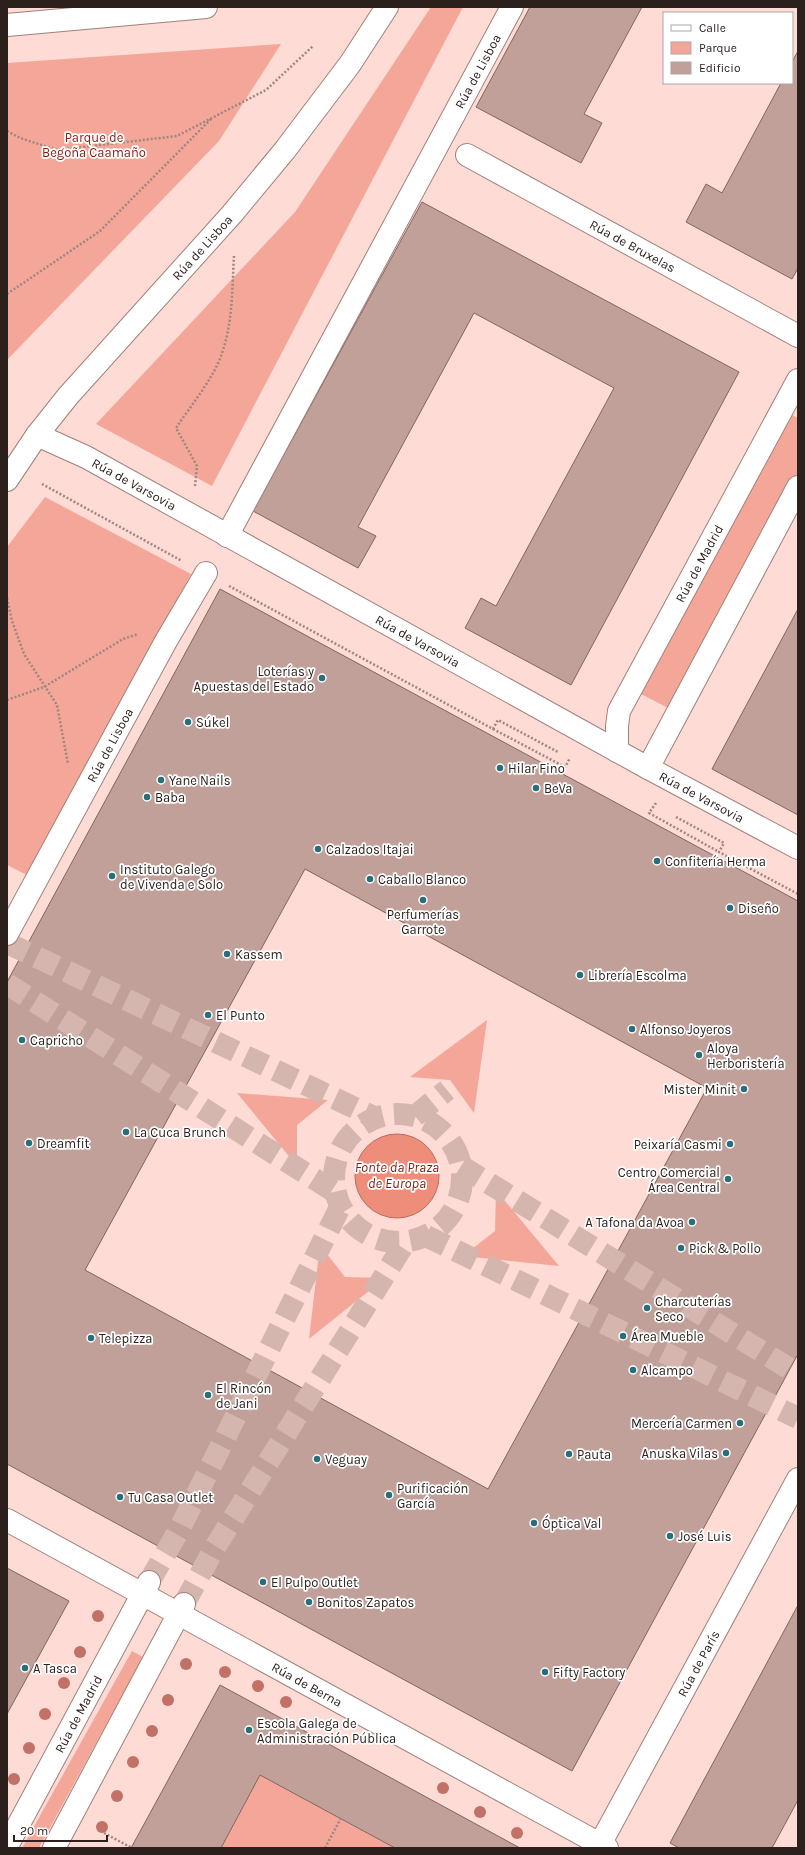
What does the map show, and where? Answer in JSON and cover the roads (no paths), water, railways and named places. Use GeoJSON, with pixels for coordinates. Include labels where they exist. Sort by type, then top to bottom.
{"type":"FeatureCollection","features":[{"type":"Feature","properties":{"kind":"street"},"geometry":{"type":"LineString","coordinates":[[7,24],[206,7]]}},
{"type":"Feature","properties":{"kind":"street","name":"Rúa de Lisboa"},"geometry":{"type":"LineString","coordinates":[[7,480],[37,435],[68,396],[232,214],[286,150],[350,64],[387,7]]}},
{"type":"Feature","properties":{"kind":"street","name":"Rúa de Lisboa"},"geometry":{"type":"LineString","coordinates":[[227,536],[512,7]]}},
{"type":"Feature","properties":{"kind":"street","name":"Rúa de Bruxelas"},"geometry":{"type":"LineString","coordinates":[[467,155],[798,336]]}},
{"type":"Feature","properties":{"kind":"street","name":"Rúa de Madrid"},"geometry":{"type":"LineString","coordinates":[[617,750],[617,726],[619,711],[798,380]]}},
{"type":"Feature","properties":{"kind":"street","name":"Rúa de Varsovia"},"geometry":{"type":"LineString","coordinates":[[37,435],[86,457],[648,768],[798,848]]}},
{"type":"Feature","properties":{"kind":"street"},"geometry":{"type":"LineString","coordinates":[[648,768],[798,487]]}},
{"type":"Feature","properties":{"kind":"street","name":"Rúa de Lisboa"},"geometry":{"type":"LineString","coordinates":[[10,922],[76,808],[206,574]]}},
{"type":"Feature","properties":{"kind":"street","name":"Rúa de París"},"geometry":{"type":"LineString","coordinates":[[602,1847],[798,1479]]}},
{"type":"Feature","properties":{"kind":"street","name":"Rúa de Berna"},"geometry":{"type":"LineString","coordinates":[[7,1520],[145,1588],[602,1847]]}},
{"type":"Feature","properties":{"kind":"street","name":"Rúa de Madrid"},"geometry":{"type":"LineString","coordinates":[[7,1846],[145,1588]]}},
{"type":"Feature","properties":{"kind":"street"},"geometry":{"type":"LineString","coordinates":[[54,1848],[181,1609]]}},
{"type":"Feature","properties":{"kind":"water","name":"Fonte da Praza de Europa"},"geometry":{"type":"Polygon","coordinates":[[[397,1134],[413,1137],[427,1146],[436,1160],[439,1176],[436,1192],[427,1206],[413,1215],[397,1218],[381,1215],[367,1206],[358,1192],[355,1176],[358,1160],[367,1146],[381,1137],[397,1134]]]}},
{"type":"Feature","properties":{"kind":"tunnel"},"geometry":{"type":"LineString","coordinates":[[7,943],[376,1118]]}},
{"type":"Feature","properties":{"kind":"tunnel"},"geometry":{"type":"LineString","coordinates":[[7,984],[335,1192]]}},
{"type":"Feature","properties":{"kind":"tunnel"},"geometry":{"type":"LineString","coordinates":[[415,1116],[447,1090]]}},
{"type":"Feature","properties":{"kind":"tunnel"},"geometry":{"type":"LineString","coordinates":[[392,1114],[404,1114],[417,1117],[434,1125],[447,1137],[459,1159],[462,1178],[461,1190],[457,1202],[451,1214],[439,1227],[417,1239],[404,1242],[392,1242],[379,1239],[362,1231],[349,1219],[337,1197],[334,1184],[334,1172],[337,1159],[345,1142],[357,1129],[379,1117],[392,1114]]}},
{"type":"Feature","properties":{"kind":"tunnel"},"geometry":{"type":"LineString","coordinates":[[461,1166],[798,1374]]}},
{"type":"Feature","properties":{"kind":"tunnel"},"geometry":{"type":"LineString","coordinates":[[149,1582],[179,1530],[340,1207]]}},
{"type":"Feature","properties":{"kind":"tunnel"},"geometry":{"type":"LineString","coordinates":[[426,1236],[798,1418]]}},
{"type":"Feature","properties":{"kind":"tunnel"},"geometry":{"type":"LineString","coordinates":[[184,1604],[214,1549],[406,1241]]}},
{"type":"Feature","properties":{"kind":"place","name":"Loterías y Apuestas del Estado"},"geometry":{"type":"Point","coordinates":[322,678]}},
{"type":"Feature","properties":{"kind":"place","name":"Súkel"},"geometry":{"type":"Point","coordinates":[188,722]}},
{"type":"Feature","properties":{"kind":"place","name":"Hilar Fino"},"geometry":{"type":"Point","coordinates":[500,768]}},
{"type":"Feature","properties":{"kind":"place","name":"Yane Nails"},"geometry":{"type":"Point","coordinates":[161,780]}},
{"type":"Feature","properties":{"kind":"place","name":"BeVa"},"geometry":{"type":"Point","coordinates":[536,788]}},
{"type":"Feature","properties":{"kind":"place","name":"Baba"},"geometry":{"type":"Point","coordinates":[147,797]}},
{"type":"Feature","properties":{"kind":"place","name":"Calzados Itajai"},"geometry":{"type":"Point","coordinates":[318,849]}},
{"type":"Feature","properties":{"kind":"place","name":"Confitería Herma"},"geometry":{"type":"Point","coordinates":[657,861]}},
{"type":"Feature","properties":{"kind":"place","name":"Instituto Galego de Vivenda e Solo"},"geometry":{"type":"Point","coordinates":[112,876]}},
{"type":"Feature","properties":{"kind":"place","name":"Caballo Blanco"},"geometry":{"type":"Point","coordinates":[370,879]}},
{"type":"Feature","properties":{"kind":"place","name":"Perfumerías Garrote"},"geometry":{"type":"Point","coordinates":[423,900]}},
{"type":"Feature","properties":{"kind":"place","name":"Diseño"},"geometry":{"type":"Point","coordinates":[730,908]}},
{"type":"Feature","properties":{"kind":"place","name":"Kassem"},"geometry":{"type":"Point","coordinates":[227,954]}},
{"type":"Feature","properties":{"kind":"place","name":"Librería Escolma"},"geometry":{"type":"Point","coordinates":[580,975]}},
{"type":"Feature","properties":{"kind":"place","name":"El Punto"},"geometry":{"type":"Point","coordinates":[208,1015]}},
{"type":"Feature","properties":{"kind":"place","name":"Alfonso Joyeros"},"geometry":{"type":"Point","coordinates":[632,1029]}},
{"type":"Feature","properties":{"kind":"place","name":"Capricho"},"geometry":{"type":"Point","coordinates":[22,1040]}},
{"type":"Feature","properties":{"kind":"place","name":"Aloya Herboristería"},"geometry":{"type":"Point","coordinates":[699,1055]}},
{"type":"Feature","properties":{"kind":"place","name":"Mister Minit"},"geometry":{"type":"Point","coordinates":[744,1089]}},
{"type":"Feature","properties":{"kind":"place","name":"La Cuca Brunch"},"geometry":{"type":"Point","coordinates":[126,1132]}},
{"type":"Feature","properties":{"kind":"place","name":"Dreamfit"},"geometry":{"type":"Point","coordinates":[29,1143]}},
{"type":"Feature","properties":{"kind":"place","name":"Peixaría Casmi"},"geometry":{"type":"Point","coordinates":[730,1144]}},
{"type":"Feature","properties":{"kind":"place","name":"Centro Comercial Área Central"},"geometry":{"type":"Point","coordinates":[728,1179]}},
{"type":"Feature","properties":{"kind":"place","name":"A Tafona da Avoa"},"geometry":{"type":"Point","coordinates":[692,1222]}},
{"type":"Feature","properties":{"kind":"place","name":"Pick & Pollo"},"geometry":{"type":"Point","coordinates":[681,1248]}},
{"type":"Feature","properties":{"kind":"place","name":"Charcuterías Seco"},"geometry":{"type":"Point","coordinates":[647,1308]}},
{"type":"Feature","properties":{"kind":"place","name":"Área Mueble"},"geometry":{"type":"Point","coordinates":[623,1336]}},
{"type":"Feature","properties":{"kind":"place","name":"Telepizza"},"geometry":{"type":"Point","coordinates":[91,1338]}},
{"type":"Feature","properties":{"kind":"place","name":"Alcampo"},"geometry":{"type":"Point","coordinates":[633,1370]}},
{"type":"Feature","properties":{"kind":"place","name":"El Rincón de Jani"},"geometry":{"type":"Point","coordinates":[208,1395]}},
{"type":"Feature","properties":{"kind":"place","name":"Mercería Carmen"},"geometry":{"type":"Point","coordinates":[740,1423]}},
{"type":"Feature","properties":{"kind":"place","name":"Anuska Vilas"},"geometry":{"type":"Point","coordinates":[726,1453]}},
{"type":"Feature","properties":{"kind":"place","name":"Pauta"},"geometry":{"type":"Point","coordinates":[569,1454]}},
{"type":"Feature","properties":{"kind":"place","name":"Veguay"},"geometry":{"type":"Point","coordinates":[317,1459]}},
{"type":"Feature","properties":{"kind":"place","name":"Purificación García"},"geometry":{"type":"Point","coordinates":[389,1495]}},
{"type":"Feature","properties":{"kind":"place","name":"Tu Casa Outlet"},"geometry":{"type":"Point","coordinates":[120,1497]}},
{"type":"Feature","properties":{"kind":"place","name":"Óptica Val"},"geometry":{"type":"Point","coordinates":[534,1523]}},
{"type":"Feature","properties":{"kind":"place","name":"José Luis"},"geometry":{"type":"Point","coordinates":[670,1536]}},
{"type":"Feature","properties":{"kind":"place","name":"El Pulpo Outlet"},"geometry":{"type":"Point","coordinates":[263,1582]}},
{"type":"Feature","properties":{"kind":"place","name":"Bonitos Zapatos"},"geometry":{"type":"Point","coordinates":[309,1602]}},
{"type":"Feature","properties":{"kind":"place","name":"A Tasca"},"geometry":{"type":"Point","coordinates":[25,1668]}},
{"type":"Feature","properties":{"kind":"place","name":"Fifty Factory"},"geometry":{"type":"Point","coordinates":[545,1672]}},
{"type":"Feature","properties":{"kind":"place","name":"Escola Galega de Administración Pública"},"geometry":{"type":"Point","coordinates":[249,1730]}},
{"type":"Feature","properties":{"kind":"park label","name":"Parque de Begoña Caamaño"},"geometry":{"type":"Point","coordinates":[94,144]}}]}
